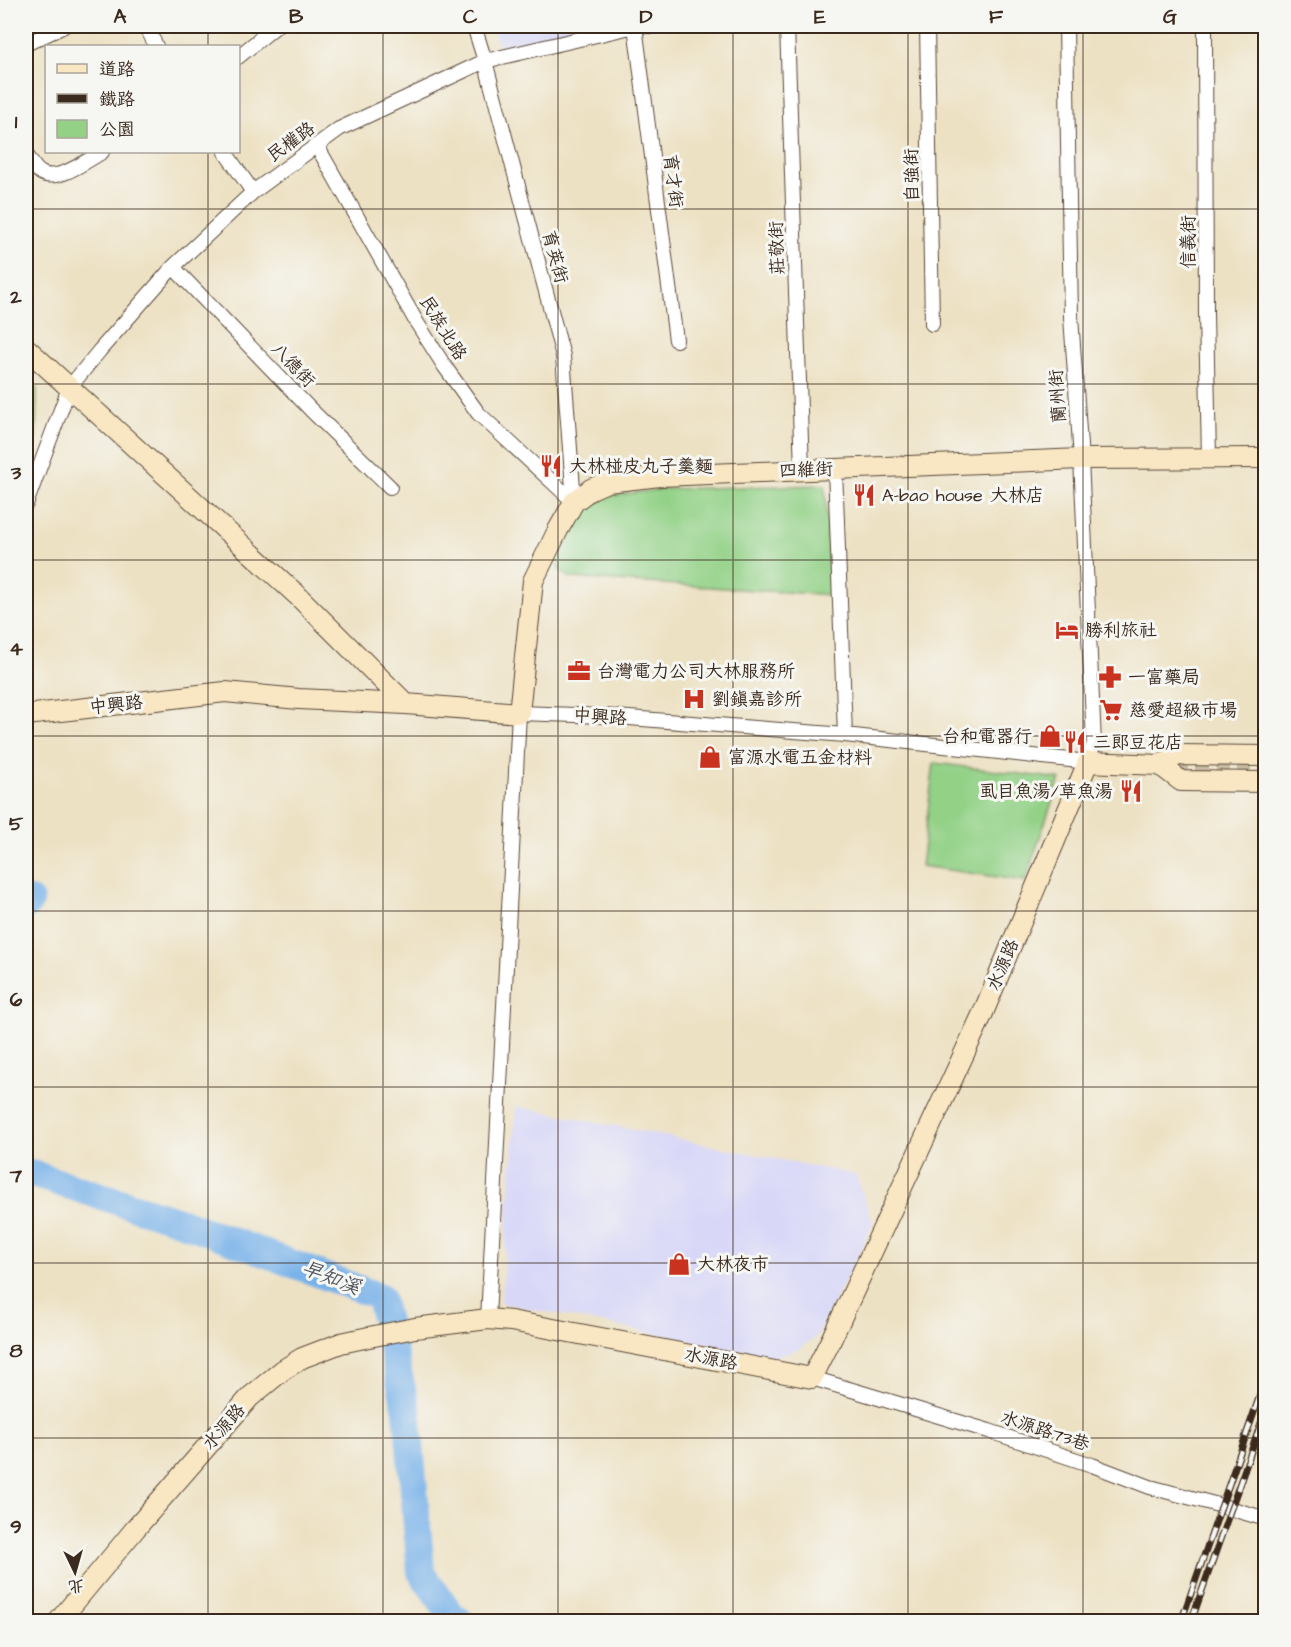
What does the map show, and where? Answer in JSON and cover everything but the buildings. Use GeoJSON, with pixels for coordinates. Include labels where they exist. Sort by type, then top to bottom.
{"type":"FeatureCollection","features":[{"type":"Feature","properties":{"kind":"street"},"geometry":{"type":"LineString","coordinates":[[26,44],[64,26]]}},
{"type":"Feature","properties":{"kind":"street"},"geometry":{"type":"LineString","coordinates":[[146,26],[156,45]]}},
{"type":"Feature","properties":{"kind":"street"},"geometry":{"type":"LineString","coordinates":[[240,55],[276,26]]}},
{"type":"Feature","properties":{"kind":"street","name":"育英街"},"geometry":{"type":"LineString","coordinates":[[474,26],[563,356],[574,502]]}},
{"type":"Feature","properties":{"kind":"street","name":"民權路"},"geometry":{"type":"LineString","coordinates":[[26,504],[69,388],[173,267],[254,192],[339,129],[485,61],[635,27],[654,26]]}},
{"type":"Feature","properties":{"kind":"street","name":"莊敬街"},"geometry":{"type":"LineString","coordinates":[[787,26],[802,470]]}},
{"type":"Feature","properties":{"kind":"street","name":"自強街"},"geometry":{"type":"LineString","coordinates":[[927,26],[932,324]]}},
{"type":"Feature","properties":{"kind":"street","name":"蘭州街"},"geometry":{"type":"LineString","coordinates":[[1066,26],[1071,317],[1081,459],[1094,742],[1088,762]]}},
{"type":"Feature","properties":{"kind":"street","name":"信義街"},"geometry":{"type":"LineString","coordinates":[[1205,26],[1209,458]]}},
{"type":"Feature","properties":{"kind":"street","name":"育才街"},"geometry":{"type":"LineString","coordinates":[[635,27],[676,340]]}},
{"type":"Feature","properties":{"kind":"street","name":"民族北路"},"geometry":{"type":"LineString","coordinates":[[317,146],[417,322],[478,413],[574,502]]}},
{"type":"Feature","properties":{"kind":"street"},"geometry":{"type":"LineString","coordinates":[[26,154],[38,172],[52,176],[63,174],[100,153]]}},
{"type":"Feature","properties":{"kind":"street"},"geometry":{"type":"LineString","coordinates":[[226,153],[254,192]]}},
{"type":"Feature","properties":{"kind":"street","name":"八德街"},"geometry":{"type":"LineString","coordinates":[[173,267],[311,410],[390,487]]}},
{"type":"Feature","properties":{"kind":"street"},"geometry":{"type":"LineString","coordinates":[[26,348],[297,595],[406,704]]}},
{"type":"Feature","properties":{"kind":"street","name":"四維街"},"geometry":{"type":"LineString","coordinates":[[519,713],[534,581],[574,502],[591,489],[607,482],[660,476],[1081,459],[1266,458]]}},
{"type":"Feature","properties":{"kind":"street"},"geometry":{"type":"LineString","coordinates":[[835,469],[845,735]]}},
{"type":"Feature","properties":{"kind":"street","name":"中興路"},"geometry":{"type":"LineString","coordinates":[[26,715],[225,692],[299,699],[604,717],[845,735],[1088,762],[1167,765]]}},
{"type":"Feature","properties":{"kind":"street"},"geometry":{"type":"LineString","coordinates":[[488,1319],[519,713]]}},
{"type":"Feature","properties":{"kind":"street"},"geometry":{"type":"LineString","coordinates":[[1266,756],[1178,755],[1167,765],[1181,781],[1266,782]]}},
{"type":"Feature","properties":{"kind":"street","name":"水源路"},"geometry":{"type":"LineString","coordinates":[[58,1622],[250,1397],[283,1370],[302,1358],[341,1343],[416,1328],[488,1319],[511,1321],[812,1378],[983,1013],[1088,762]]}},
{"type":"Feature","properties":{"kind":"street","name":"水源路73巷"},"geometry":{"type":"LineString","coordinates":[[812,1378],[989,1431],[1149,1486],[1266,1519]]}},
{"type":"Feature","properties":{"kind":"shaded area"},"geometry":{"type":"Polygon","coordinates":[[[491,26],[598,26],[499,47],[491,26]]]}},
{"type":"Feature","properties":{"kind":"shaded area","name":"大林夜市"},"geometry":{"type":"Polygon","coordinates":[[[516,1106],[856,1175],[873,1224],[817,1336],[799,1349],[773,1357],[501,1303],[516,1106]]]}},
{"type":"Feature","properties":{"kind":"green space"},"geometry":{"type":"Polygon","coordinates":[[[26,377],[37,388],[36,436],[26,462],[26,377]]]}},
{"type":"Feature","properties":{"kind":"green space"},"geometry":{"type":"Polygon","coordinates":[[[825,485],[830,595],[571,578],[559,570],[556,556],[581,512],[609,496],[663,489],[825,485]]]}},
{"type":"Feature","properties":{"kind":"green space"},"geometry":{"type":"Polygon","coordinates":[[[934,763],[1060,779],[1025,881],[921,866],[934,763]]]}},
{"type":"Feature","properties":{"kind":"waterway"},"geometry":{"type":"LineString","coordinates":[[26,905],[30,901]]}},
{"type":"Feature","properties":{"kind":"waterway","name":"早知溪"},"geometry":{"type":"LineString","coordinates":[[26,1172],[182,1222],[380,1297],[407,1410],[421,1572],[450,1613],[461,1622]]}},
{"type":"Feature","properties":{"kind":"tunnel"},"geometry":{"type":"LineString","coordinates":[[1174,765],[1266,767]]}},
{"type":"Feature","properties":{"kind":"railway"},"geometry":{"type":"LineString","coordinates":[[1181,1622],[1266,1378]]}},
{"type":"Feature","properties":{"kind":"railway"},"geometry":{"type":"LineString","coordinates":[[1191,1622],[1266,1409]]}},
{"type":"Feature","properties":{"kind":"place","name":"大林椪皮丸子羹麵"},"geometry":{"type":"Point","coordinates":[551,466]}},
{"type":"Feature","properties":{"kind":"place","name":"A-bao house 大林店"},"geometry":{"type":"Point","coordinates":[864,495]}},
{"type":"Feature","properties":{"kind":"place","name":"勝利旅社"},"geometry":{"type":"Point","coordinates":[1067,630]}},
{"type":"Feature","properties":{"kind":"place","name":"台灣電力公司大林服務所"},"geometry":{"type":"Point","coordinates":[579,671]}},
{"type":"Feature","properties":{"kind":"place","name":"一富藥局"},"geometry":{"type":"Point","coordinates":[1110,677]}},
{"type":"Feature","properties":{"kind":"place","name":"劉鎮嘉診所"},"geometry":{"type":"Point","coordinates":[694,699]}},
{"type":"Feature","properties":{"kind":"place","name":"慈愛超級市場"},"geometry":{"type":"Point","coordinates":[1111,710]}},
{"type":"Feature","properties":{"kind":"place","name":"台和電器行"},"geometry":{"type":"Point","coordinates":[1050,736]}},
{"type":"Feature","properties":{"kind":"place","name":"三郎豆花店"},"geometry":{"type":"Point","coordinates":[1075,742]}},
{"type":"Feature","properties":{"kind":"place","name":"富源水電五金材料"},"geometry":{"type":"Point","coordinates":[710,757]}},
{"type":"Feature","properties":{"kind":"place","name":"虱目魚湯/草魚湯"},"geometry":{"type":"Point","coordinates":[1131,791]}},
{"type":"Feature","properties":{"kind":"place","name":"大林夜市"},"geometry":{"type":"Point","coordinates":[679,1264]}}]}
